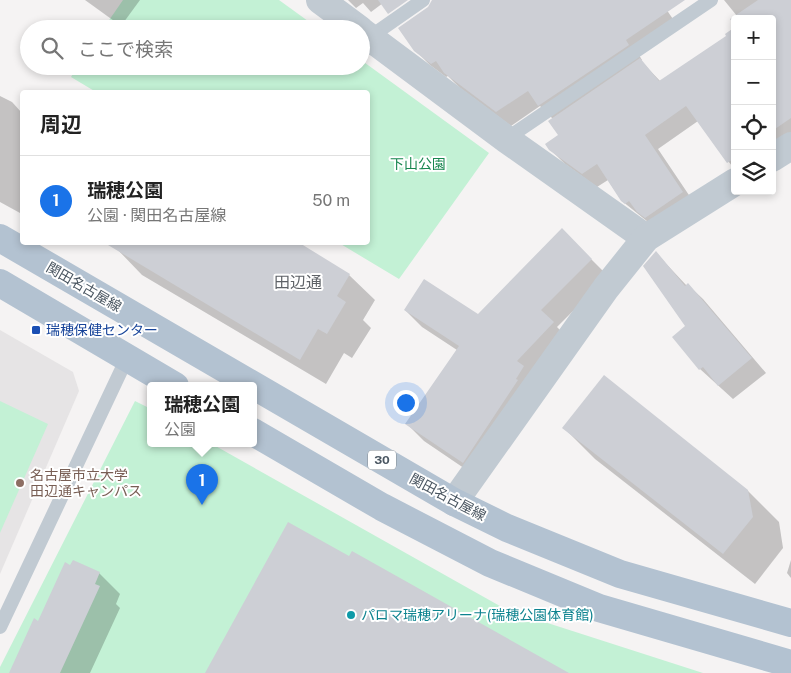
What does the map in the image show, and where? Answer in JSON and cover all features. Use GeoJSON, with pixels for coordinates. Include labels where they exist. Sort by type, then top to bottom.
{"type":"FeatureCollection","features":[{"type":"Feature","properties":{"kind":"main road","name":"関田名古屋線"},"geometry":{"type":"LineString","coordinates":[[0,238],[248,382]]}},
{"type":"Feature","properties":{"kind":"main road"},"geometry":{"type":"LineString","coordinates":[[0,283],[168,382]]}},
{"type":"Feature","properties":{"kind":"main road","name":"関田名古屋線"},"geometry":{"type":"LineString","coordinates":[[257,387],[454,502],[508,528],[620,574],[791,623]]}},
{"type":"Feature","properties":{"kind":"main road"},"geometry":{"type":"LineString","coordinates":[[257,434],[382,507],[490,563],[598,608],[791,664]]}},
{"type":"Feature","properties":{"kind":"street"},"geometry":{"type":"LineString","coordinates":[[320,0],[347,20]]}},
{"type":"Feature","properties":{"kind":"street"},"geometry":{"type":"LineString","coordinates":[[370,37],[506,139],[646,238]]}},
{"type":"Feature","properties":{"kind":"street"},"geometry":{"type":"LineString","coordinates":[[776,155],[791,146]]}},
{"type":"Feature","properties":{"kind":"street"},"geometry":{"type":"LineString","coordinates":[[454,502],[606,288],[646,238],[731,185]]}},
{"type":"Feature","properties":{"kind":"lane"},"geometry":{"type":"LineString","coordinates":[[370,28],[423,0]]}},
{"type":"Feature","properties":{"kind":"lane"},"geometry":{"type":"LineString","coordinates":[[506,139],[711,0]]}},
{"type":"Feature","properties":{"kind":"lane"},"geometry":{"type":"LineString","coordinates":[[0,627],[127,358]]}},
{"type":"Feature","properties":{"kind":"shaded area","name":"名古屋市立大学 田辺通キャンパス"},"geometry":{"type":"Polygon","coordinates":[[[0,330],[73,372],[79,391],[0,574],[0,330]]]}},
{"type":"Feature","properties":{"kind":"green space"},"geometry":{"type":"Polygon","coordinates":[[[123,0],[279,0],[307,20],[109,20],[123,0]]]}},
{"type":"Feature","properties":{"kind":"green space","name":"下山公園"},"geometry":{"type":"Polygon","coordinates":[[[370,67],[489,153],[399,279],[342,245],[370,245],[370,90],[93,90],[71,77],[72,75],[370,75],[370,67]]]}},
{"type":"Feature","properties":{"kind":"green space"},"geometry":{"type":"Polygon","coordinates":[[[0,401],[48,424],[0,533],[0,401]]]}},
{"type":"Feature","properties":{"kind":"green space"},"geometry":{"type":"Polygon","coordinates":[[[135,401],[147,407],[147,447],[217,447],[507,610],[703,673],[0,673],[0,667],[135,401]]]}},
{"type":"Feature","properties":{"kind":"building"},"geometry":{"type":"Polygon","coordinates":[[[378,0],[408,0],[388,14],[378,0]]]}},
{"type":"Feature","properties":{"kind":"building"},"geometry":{"type":"Polygon","coordinates":[[[432,0],[685,0],[626,40],[629,45],[538,106],[528,91],[496,112],[444,73],[436,61],[431,64],[414,51],[398,28],[428,7],[432,0]]]}},
{"type":"Feature","properties":{"kind":"building"},"geometry":{"type":"Polygon","coordinates":[[[758,0],[791,0],[791,118],[776,128],[776,15],[736,15],[758,0]]]}},
{"type":"Feature","properties":{"kind":"building"},"geometry":{"type":"Polygon","coordinates":[[[731,30],[731,160],[727,163],[686,106],[645,135],[683,192],[645,218],[637,212],[629,201],[625,204],[621,201],[597,164],[582,174],[549,150],[545,144],[558,135],[548,121],[640,58],[659,81],[726,36],[725,34],[731,30]]]}},
{"type":"Feature","properties":{"kind":"building"},"geometry":{"type":"Polygon","coordinates":[[[562,228],[592,259],[541,310],[554,322],[517,361],[524,366],[516,379],[518,380],[463,463],[405,424],[459,346],[404,310],[424,279],[478,314],[562,228]]]}},
{"type":"Feature","properties":{"kind":"building"},"geometry":{"type":"Polygon","coordinates":[[[108,245],[303,245],[350,274],[337,296],[346,302],[327,334],[318,329],[300,360],[108,245]]]}},
{"type":"Feature","properties":{"kind":"building"},"geometry":{"type":"Polygon","coordinates":[[[656,251],[685,286],[688,283],[752,358],[718,386],[703,367],[699,370],[672,337],[685,326],[643,266],[656,251]]]}},
{"type":"Feature","properties":{"kind":"building"},"geometry":{"type":"Polygon","coordinates":[[[604,375],[748,490],[753,517],[723,554],[562,428],[604,375]]]}},
{"type":"Feature","properties":{"kind":"building","name":"パロマ瑞穂アリーナ(瑞穂公園体育館)"},"geometry":{"type":"Polygon","coordinates":[[[288,522],[349,556],[352,551],[569,673],[205,673],[288,522]]]}},
{"type":"Feature","properties":{"kind":"building"},"geometry":{"type":"Polygon","coordinates":[[[73,560],[100,572],[95,584],[100,586],[60,673],[9,673],[34,618],[38,621],[65,562],[70,565],[73,560]]]}},
{"type":"Feature","properties":{"kind":"place","name":"瑞穂保健センター"},"geometry":{"type":"Point","coordinates":[36,330]}},
{"type":"Feature","properties":{"kind":"place","name":"名古屋市立大学 田辺通キャンパス"},"geometry":{"type":"Point","coordinates":[20,483]}},
{"type":"Feature","properties":{"kind":"place","name":"瑞穂公園"},"geometry":{"type":"Point","coordinates":[202,505]}},
{"type":"Feature","properties":{"kind":"place","name":"パロマ瑞穂アリーナ(瑞穂公園体育館)"},"geometry":{"type":"Point","coordinates":[351,615]}},
{"type":"Feature","properties":{"kind":"district","name":"田辺通"},"geometry":{"type":"Point","coordinates":[298,282]}}]}
